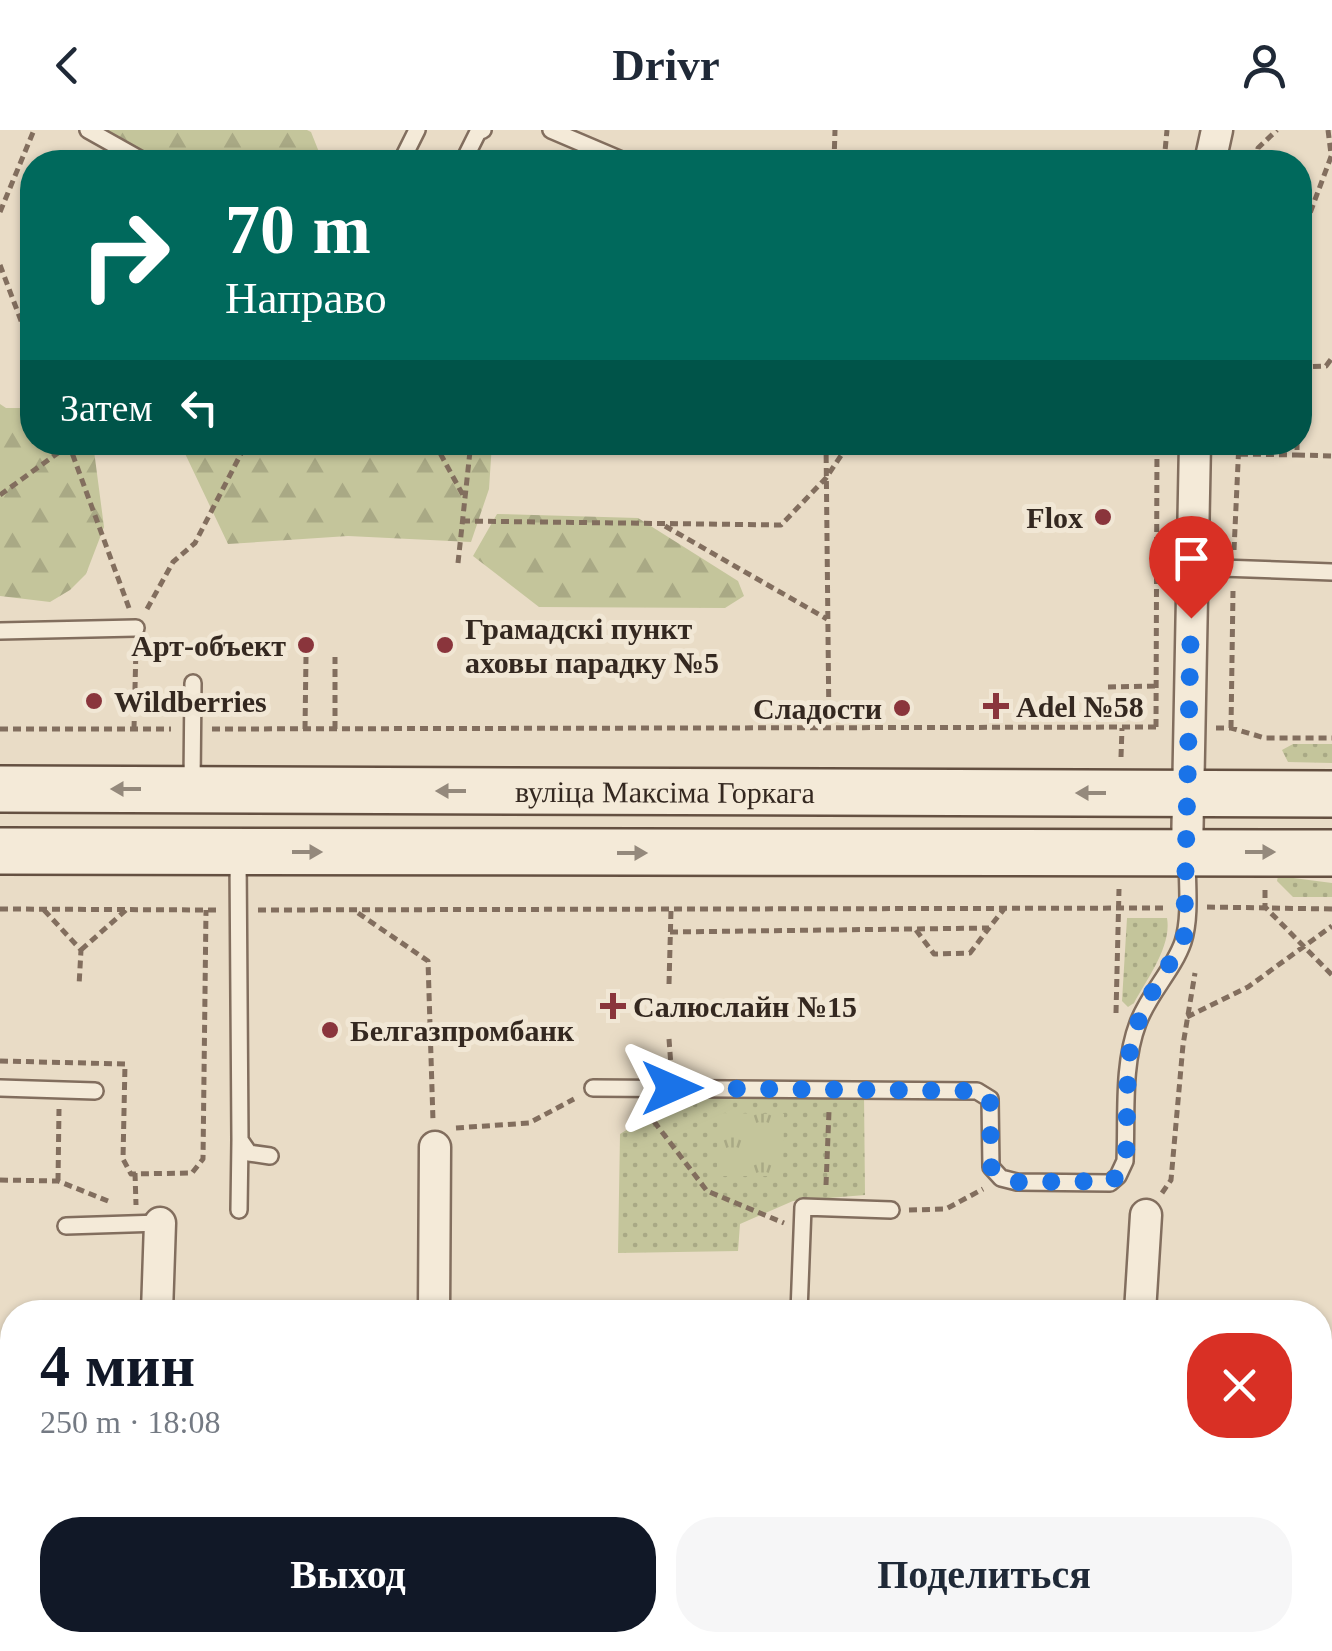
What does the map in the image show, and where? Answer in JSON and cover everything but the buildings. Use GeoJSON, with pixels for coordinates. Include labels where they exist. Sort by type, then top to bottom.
{"type":"FeatureCollection","features":[{"type":"Feature","properties":{"kind":"main road","name":"вуліца Максіма Горкага"},"geometry":{"type":"LineString","coordinates":[[0,789],[1332,794]]}},
{"type":"Feature","properties":{"kind":"main road","name":"вуліца Максіма Горкага"},"geometry":{"type":"LineString","coordinates":[[0,851],[1332,852]]}},
{"type":"Feature","properties":{"kind":"street"},"geometry":{"type":"LineString","coordinates":[[1187,853],[1194,455]]}},
{"type":"Feature","properties":{"kind":"street"},"geometry":{"type":"LineString","coordinates":[[435,1300],[442,1138]]}},
{"type":"Feature","properties":{"kind":"street"},"geometry":{"type":"LineString","coordinates":[[1141,1300],[1146,1215]]}},
{"type":"Feature","properties":{"kind":"street"},"geometry":{"type":"LineString","coordinates":[[158,1300],[160,1223]]}},
{"type":"Feature","properties":{"kind":"lane"},"geometry":{"type":"LineString","coordinates":[[88,130],[124,150]]}},
{"type":"Feature","properties":{"kind":"lane"},"geometry":{"type":"LineString","coordinates":[[468,150],[478,132],[484,130]]}},
{"type":"Feature","properties":{"kind":"lane"},"geometry":{"type":"LineString","coordinates":[[550,130],[598,150]]}},
{"type":"Feature","properties":{"kind":"lane"},"geometry":{"type":"LineString","coordinates":[[1192,568],[1332,572]]}},
{"type":"Feature","properties":{"kind":"lane"},"geometry":{"type":"LineString","coordinates":[[0,632],[136,628]]}},
{"type":"Feature","properties":{"kind":"lane"},"geometry":{"type":"LineString","coordinates":[[192,683],[192,790]]}},
{"type":"Feature","properties":{"kind":"lane"},"geometry":{"type":"LineString","coordinates":[[238,852],[239,1210]]}},
{"type":"Feature","properties":{"kind":"lane"},"geometry":{"type":"LineString","coordinates":[[593,1088],[977,1091],[990,1099],[991,1167],[1002,1178],[1017,1182],[1110,1183],[1126,1161],[1128,1059],[1137,1025],[1184,940],[1187,853]]}},
{"type":"Feature","properties":{"kind":"lane"},"geometry":{"type":"LineString","coordinates":[[0,1088],[95,1091]]}},
{"type":"Feature","properties":{"kind":"lane"},"geometry":{"type":"LineString","coordinates":[[240,1140],[249,1153],[270,1156]]}},
{"type":"Feature","properties":{"kind":"lane"},"geometry":{"type":"LineString","coordinates":[[799,1300],[803,1207],[891,1210]]}},
{"type":"Feature","properties":{"kind":"lane"},"geometry":{"type":"LineString","coordinates":[[66,1226],[160,1223]]}},
{"type":"Feature","properties":{"kind":"path"},"geometry":{"type":"LineString","coordinates":[[1258,150],[1277,130]]}},
{"type":"Feature","properties":{"kind":"path"},"geometry":{"type":"LineString","coordinates":[[1312,207],[1331,154],[1328,130]]}},
{"type":"Feature","properties":{"kind":"path"},"geometry":{"type":"LineString","coordinates":[[0,212],[20,164]]}},
{"type":"Feature","properties":{"kind":"path"},"geometry":{"type":"LineString","coordinates":[[0,265],[20,318]]}},
{"type":"Feature","properties":{"kind":"path"},"geometry":{"type":"LineString","coordinates":[[0,495],[54,455]]}},
{"type":"Feature","properties":{"kind":"path"},"geometry":{"type":"LineString","coordinates":[[74,455],[136,628]]}},
{"type":"Feature","properties":{"kind":"path"},"geometry":{"type":"LineString","coordinates":[[165,576],[173,562],[195,543],[240,455]]}},
{"type":"Feature","properties":{"kind":"path"},"geometry":{"type":"LineString","coordinates":[[441,455],[464,496]]}},
{"type":"Feature","properties":{"kind":"path"},"geometry":{"type":"LineString","coordinates":[[458,563],[469,455]]}},
{"type":"Feature","properties":{"kind":"path"},"geometry":{"type":"LineString","coordinates":[[826,455],[828,728]]}},
{"type":"Feature","properties":{"kind":"path"},"geometry":{"type":"LineString","coordinates":[[462,522],[781,525],[826,478],[841,455]]}},
{"type":"Feature","properties":{"kind":"path"},"geometry":{"type":"LineString","coordinates":[[1156,727],[1157,455]]}},
{"type":"Feature","properties":{"kind":"path"},"geometry":{"type":"LineString","coordinates":[[1268,455],[1332,456]]}},
{"type":"Feature","properties":{"kind":"path"},"geometry":{"type":"LineString","coordinates":[[663,525],[828,619]]}},
{"type":"Feature","properties":{"kind":"path"},"geometry":{"type":"LineString","coordinates":[[304,729],[306,657]]}},
{"type":"Feature","properties":{"kind":"path"},"geometry":{"type":"LineString","coordinates":[[334,729],[335,657]]}},
{"type":"Feature","properties":{"kind":"path"},"geometry":{"type":"LineString","coordinates":[[1108,688],[1156,686]]}},
{"type":"Feature","properties":{"kind":"path"},"geometry":{"type":"LineString","coordinates":[[1121,770],[1122,728]]}},
{"type":"Feature","properties":{"kind":"path"},"geometry":{"type":"LineString","coordinates":[[0,730],[1168,728]]}},
{"type":"Feature","properties":{"kind":"path"},"geometry":{"type":"LineString","coordinates":[[1212,728],[1231,728],[1265,738],[1332,738]]}},
{"type":"Feature","properties":{"kind":"path"},"geometry":{"type":"LineString","coordinates":[[1265,738],[1265,754]]}},
{"type":"Feature","properties":{"kind":"path"},"geometry":{"type":"LineString","coordinates":[[0,910],[1175,908]]}},
{"type":"Feature","properties":{"kind":"path"},"geometry":{"type":"LineString","coordinates":[[1199,908],[1332,909]]}},
{"type":"Feature","properties":{"kind":"path"},"geometry":{"type":"LineString","coordinates":[[1266,908],[1332,976]]}},
{"type":"Feature","properties":{"kind":"path"},"geometry":{"type":"LineString","coordinates":[[916,929],[934,954],[970,953],[1004,909]]}},
{"type":"Feature","properties":{"kind":"path"},"geometry":{"type":"LineString","coordinates":[[44,910],[81,950]]}},
{"type":"Feature","properties":{"kind":"path"},"geometry":{"type":"LineString","coordinates":[[79,986],[81,950],[126,910]]}},
{"type":"Feature","properties":{"kind":"path"},"geometry":{"type":"LineString","coordinates":[[0,1061],[125,1064],[123,1160],[131,1174],[192,1173],[203,1159],[206,910]]}},
{"type":"Feature","properties":{"kind":"path"},"geometry":{"type":"LineString","coordinates":[[668,984],[670,910]]}},
{"type":"Feature","properties":{"kind":"path"},"geometry":{"type":"LineString","coordinates":[[356,911],[428,962],[442,1138],[529,1122],[593,1088]]}},
{"type":"Feature","properties":{"kind":"path"},"geometry":{"type":"LineString","coordinates":[[1188,1017],[1248,988],[1332,926]]}},
{"type":"Feature","properties":{"kind":"path"},"geometry":{"type":"LineString","coordinates":[[670,932],[989,928]]}},
{"type":"Feature","properties":{"kind":"path"},"geometry":{"type":"LineString","coordinates":[[1146,1215],[1171,1180],[1196,962]]}},
{"type":"Feature","properties":{"kind":"path"},"geometry":{"type":"LineString","coordinates":[[669,1039],[672,1088]]}},
{"type":"Feature","properties":{"kind":"path"},"geometry":{"type":"LineString","coordinates":[[616,1088],[648,1113],[707,1191],[802,1228]]}},
{"type":"Feature","properties":{"kind":"path"},"geometry":{"type":"LineString","coordinates":[[824,1208],[830,1088]]}},
{"type":"Feature","properties":{"kind":"path"},"geometry":{"type":"LineString","coordinates":[[58,1181],[59,1090]]}},
{"type":"Feature","properties":{"kind":"path"},"geometry":{"type":"LineString","coordinates":[[0,1180],[58,1181],[136,1212],[135,1174]]}},
{"type":"Feature","properties":{"kind":"path"},"geometry":{"type":"LineString","coordinates":[[891,1210],[946,1209],[1002,1178]]}},
{"type":"Feature","properties":{"kind":"green space"},"geometry":{"type":"Polygon","coordinates":[[[96,130],[307,130],[318,150],[132,150],[96,130]]]}},
{"type":"Feature","properties":{"kind":"green space"},"geometry":{"type":"Polygon","coordinates":[[[0,404],[20,408],[20,455],[95,455],[104,527],[86,574],[70,590],[50,602],[0,596],[0,404]]]}},
{"type":"Feature","properties":{"kind":"green space"},"geometry":{"type":"Polygon","coordinates":[[[186,455],[491,455],[489,489],[471,542],[348,536],[228,544],[186,455]]]}},
{"type":"Feature","properties":{"kind":"green space"},"geometry":{"type":"Polygon","coordinates":[[[497,514],[638,518],[738,581],[744,596],[725,608],[539,607],[473,556],[497,514]]]}},
{"type":"Feature","properties":{"kind":"green space"},"geometry":{"type":"Polygon","coordinates":[[[1293,744],[1332,744],[1332,763],[1288,762],[1282,750],[1293,744]]]}},
{"type":"Feature","properties":{"kind":"green space"},"geometry":{"type":"Polygon","coordinates":[[[1278,876],[1332,883],[1332,897],[1293,897],[1277,881],[1278,876]]]}},
{"type":"Feature","properties":{"kind":"green space"},"geometry":{"type":"Polygon","coordinates":[[[1127,918],[1167,918],[1168,929],[1157,962],[1128,1007],[1122,1001],[1127,918]]]}},
{"type":"Feature","properties":{"kind":"green space"},"geometry":{"type":"Polygon","coordinates":[[[864,1094],[865,1195],[793,1201],[740,1224],[738,1251],[618,1253],[620,1134],[681,1096],[864,1094]]]}},
{"type":"Feature","properties":{"kind":"green space"},"geometry":{"type":"Polygon","coordinates":[[[718,1113],[784,1114],[783,1176],[717,1176],[718,1113]]]}},
{"type":"Feature","properties":{"kind":"place","name":"Flox"},"geometry":{"type":"Point","coordinates":[1103,517]}},
{"type":"Feature","properties":{"kind":"place","name":"Арт-объект"},"geometry":{"type":"Point","coordinates":[306,645]}},
{"type":"Feature","properties":{"kind":"place","name":"Грамадскі пункт аховы парадку №5"},"geometry":{"type":"Point","coordinates":[445,645]}},
{"type":"Feature","properties":{"kind":"place","name":"Wildberries"},"geometry":{"type":"Point","coordinates":[94,701]}},
{"type":"Feature","properties":{"kind":"place","name":"Adel №58"},"geometry":{"type":"Point","coordinates":[996,706]}},
{"type":"Feature","properties":{"kind":"place","name":"Сладости"},"geometry":{"type":"Point","coordinates":[902,708]}},
{"type":"Feature","properties":{"kind":"place","name":"Салюслайн №15"},"geometry":{"type":"Point","coordinates":[613,1006]}},
{"type":"Feature","properties":{"kind":"place","name":"Белгазпромбанк"},"geometry":{"type":"Point","coordinates":[330,1030]}},
{"type":"Feature","properties":{"kind":"route"},"geometry":{"type":"LineString","coordinates":[[672,1088],[977,1091],[990,1099],[991,1167],[1002,1178],[1017,1182],[1113,1181],[1126,1161],[1128,1059],[1137,1025],[1184,940],[1191,618]]}}]}
